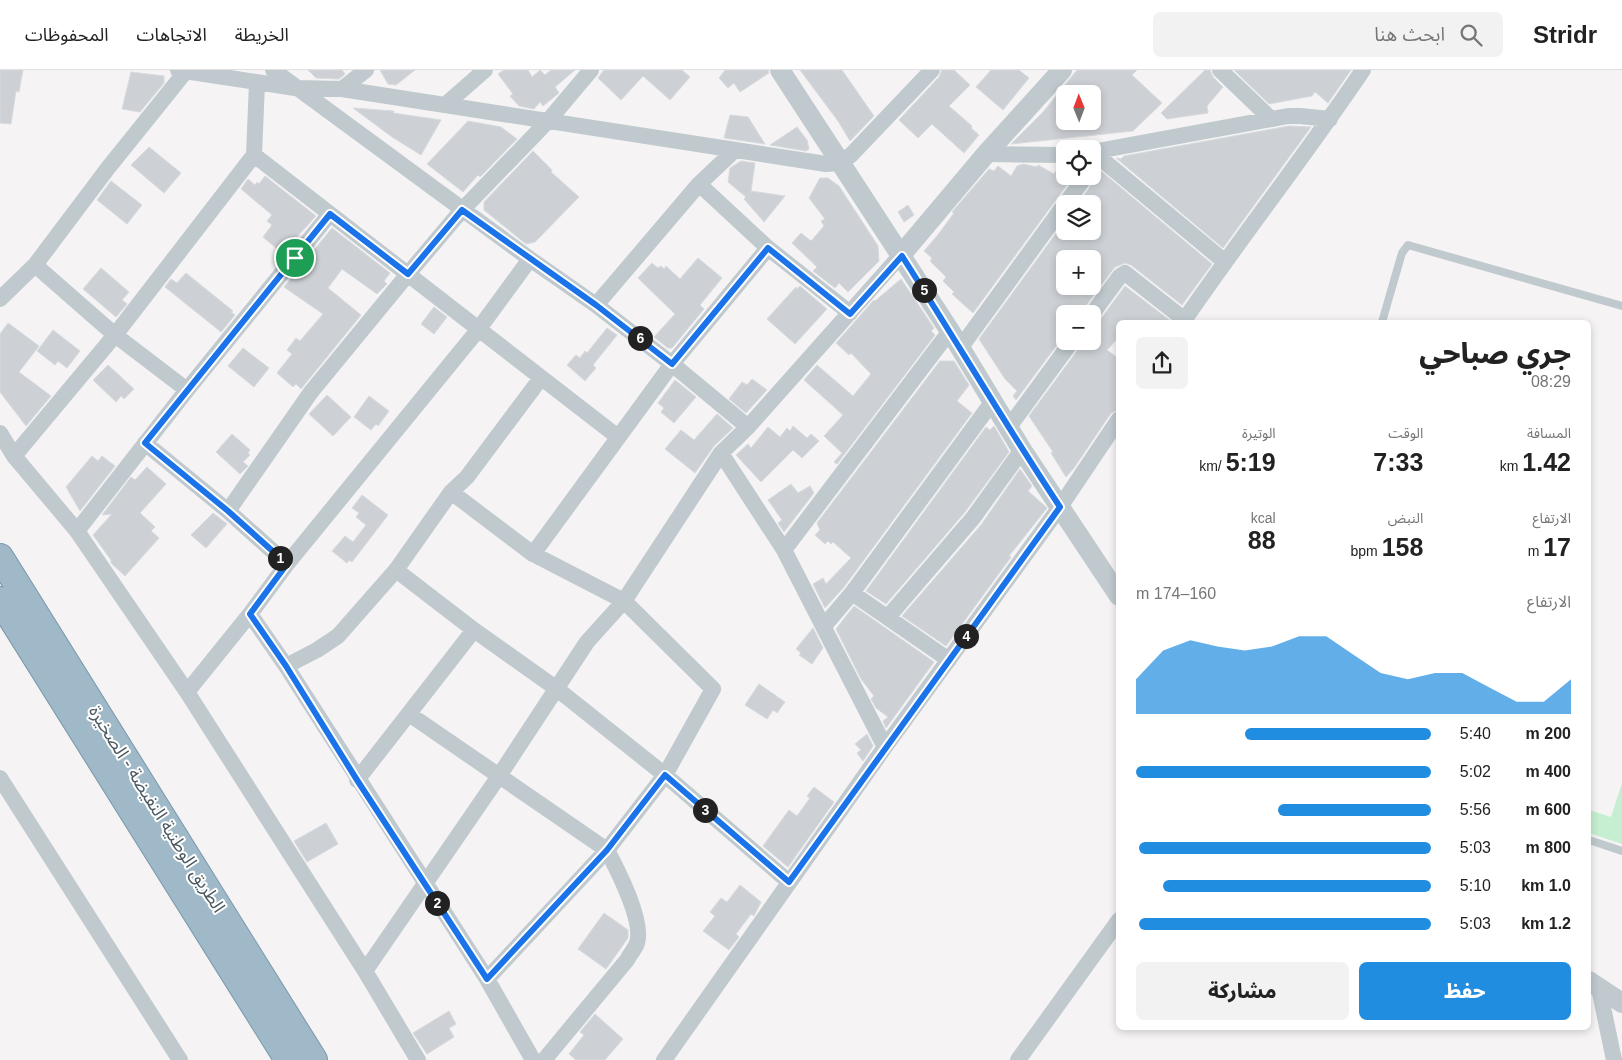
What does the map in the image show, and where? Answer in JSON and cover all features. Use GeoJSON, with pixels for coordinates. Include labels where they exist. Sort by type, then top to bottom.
{"type":"FeatureCollection","features":[{"type":"Feature","properties":{"kind":"highway","name":"الطريق الوطنية النفيضة - الصخيرة"},"geometry":{"type":"LineString","coordinates":[[0,557],[314,1060]]}},
{"type":"Feature","properties":{"kind":"highway","name":"الطريق الوطنية النفيضة - الصخيرة"},"geometry":{"type":"LineString","coordinates":[[0,600],[288,1060]]}},
{"type":"Feature","properties":{"kind":"street"},"geometry":{"type":"LineString","coordinates":[[273,70],[462,210],[596,305],[672,364],[748,427]]}},
{"type":"Feature","properties":{"kind":"street"},"geometry":{"type":"LineString","coordinates":[[342,89],[366,70]]}},
{"type":"Feature","properties":{"kind":"street"},"geometry":{"type":"LineString","coordinates":[[445,105],[485,70]]}},
{"type":"Feature","properties":{"kind":"street"},"geometry":{"type":"LineString","coordinates":[[228,511],[311,392],[408,274],[462,210],[548,121],[591,70]]}},
{"type":"Feature","properties":{"kind":"street"},"geometry":{"type":"LineString","coordinates":[[780,70],[955,339],[1022,450],[1116,591]]}},
{"type":"Feature","properties":{"kind":"street"},"geometry":{"type":"LineString","coordinates":[[0,299],[35,265],[182,71],[295,88],[342,89],[826,164],[839,163],[861,146],[932,70]]}},
{"type":"Feature","properties":{"kind":"street"},"geometry":{"type":"LineString","coordinates":[[365,971],[499,776],[587,642],[624,601],[722,453],[748,427],[902,256],[986,154],[1062,70]]}},
{"type":"Feature","properties":{"kind":"street"},"geometry":{"type":"LineString","coordinates":[[1220,70],[1271,119]]}},
{"type":"Feature","properties":{"kind":"street"},"geometry":{"type":"LineString","coordinates":[[1185,320],[1330,119],[1360,71]]}},
{"type":"Feature","properties":{"kind":"street"},"geometry":{"type":"LineString","coordinates":[[14,456],[115,335],[254,155],[257,83]]}},
{"type":"Feature","properties":{"kind":"street"},"geometry":{"type":"LineString","coordinates":[[1101,156],[1271,119],[1300,116],[1330,119]]}},
{"type":"Feature","properties":{"kind":"street"},"geometry":{"type":"LineString","coordinates":[[596,305],[699,184],[735,150]]}},
{"type":"Feature","properties":{"kind":"street"},"geometry":{"type":"LineString","coordinates":[[986,154],[1056,155]]}},
{"type":"Feature","properties":{"kind":"street"},"geometry":{"type":"LineString","coordinates":[[254,155],[618,437]]}},
{"type":"Feature","properties":{"kind":"street"},"geometry":{"type":"LineString","coordinates":[[1101,162],[1225,262]]}},
{"type":"Feature","properties":{"kind":"street"},"geometry":{"type":"LineString","coordinates":[[699,184],[768,248],[850,314]]}},
{"type":"Feature","properties":{"kind":"street"},"geometry":{"type":"LineString","coordinates":[[77,531],[187,390],[330,214]]}},
{"type":"Feature","properties":{"kind":"street"},"geometry":{"type":"LineString","coordinates":[[784,550],[1056,215]]}},
{"type":"Feature","properties":{"kind":"street"},"geometry":{"type":"LineString","coordinates":[[533,554],[672,364],[768,248]]}},
{"type":"Feature","properties":{"kind":"street"},"geometry":{"type":"LineString","coordinates":[[187,692],[250,614],[287,564],[478,330],[530,259]]}},
{"type":"Feature","properties":{"kind":"street"},"geometry":{"type":"LineString","coordinates":[[35,265],[115,335],[187,390]]}},
{"type":"Feature","properties":{"kind":"street"},"geometry":{"type":"LineString","coordinates":[[1099,305],[1120,276],[1126,272],[1183,320]]}},
{"type":"Feature","properties":{"kind":"street"},"geometry":{"type":"LineString","coordinates":[[1009,427],[1065,350]]}},
{"type":"Feature","properties":{"kind":"street"},"geometry":{"type":"LineString","coordinates":[[286,666],[317,650],[338,636],[396,570],[451,492],[467,477],[541,378]]}},
{"type":"Feature","properties":{"kind":"street"},"geometry":{"type":"LineString","coordinates":[[824,626],[852,593],[993,401]]}},
{"type":"Feature","properties":{"kind":"street"},"geometry":{"type":"LineString","coordinates":[[664,1060],[885,747],[1060,507],[1116,423]]}},
{"type":"Feature","properties":{"kind":"street"},"geometry":{"type":"LineString","coordinates":[[0,433],[14,456],[77,531],[187,692],[365,971],[418,1060]]}},
{"type":"Feature","properties":{"kind":"street"},"geometry":{"type":"LineString","coordinates":[[145,443],[228,511],[287,564]]}},
{"type":"Feature","properties":{"kind":"street"},"geometry":{"type":"LineString","coordinates":[[888,617],[973,518],[1022,450]]}},
{"type":"Feature","properties":{"kind":"street"},"geometry":{"type":"LineString","coordinates":[[722,453],[784,550],[885,747]]}},
{"type":"Feature","properties":{"kind":"street"},"geometry":{"type":"LineString","coordinates":[[451,492],[533,554],[624,601],[713,689],[665,775],[607,850],[487,979]]}},
{"type":"Feature","properties":{"kind":"street"},"geometry":{"type":"LineString","coordinates":[[396,570],[474,630],[557,689],[665,775],[789,882]]}},
{"type":"Feature","properties":{"kind":"street"},"geometry":{"type":"LineString","coordinates":[[852,593],[949,660]]}},
{"type":"Feature","properties":{"kind":"street"},"geometry":{"type":"LineString","coordinates":[[250,614],[286,666],[357,780],[487,979],[533,1060]]}},
{"type":"Feature","properties":{"kind":"street"},"geometry":{"type":"LineString","coordinates":[[357,780],[474,630]]}},
{"type":"Feature","properties":{"kind":"street"},"geometry":{"type":"LineString","coordinates":[[409,714],[607,850],[621,877],[638,923],[637,944],[627,960],[544,1060]]}},
{"type":"Feature","properties":{"kind":"street"},"geometry":{"type":"LineString","coordinates":[[0,778],[180,1060]]}},
{"type":"Feature","properties":{"kind":"street"},"geometry":{"type":"LineString","coordinates":[[1018,1060],[1116,924]]}},
{"type":"Feature","properties":{"kind":"street"},"geometry":{"type":"LineString","coordinates":[[1594,984],[1622,1003]]}},
{"type":"Feature","properties":{"kind":"street"},"geometry":{"type":"LineString","coordinates":[[1594,984],[1614,1060]]}},
{"type":"Feature","properties":{"kind":"lane"},"geometry":{"type":"LineString","coordinates":[[1383,320],[1402,253],[1408,244],[1622,306]]}},
{"type":"Feature","properties":{"kind":"lane"},"geometry":{"type":"LineString","coordinates":[[1591,841],[1622,851]]}},
{"type":"Feature","properties":{"kind":"green space"},"geometry":{"type":"Polygon","coordinates":[[[1622,783],[1622,844],[1591,834],[1591,811],[1611,817],[1622,783]]]}},
{"type":"Feature","properties":{"kind":"building"},"geometry":{"type":"Polygon","coordinates":[[[0,70],[23,70],[19,92],[16,91],[11,124],[0,123],[0,70]]]}},
{"type":"Feature","properties":{"kind":"building"},"geometry":{"type":"Polygon","coordinates":[[[308,70],[342,70],[345,74],[339,79],[316,78],[308,70]]]}},
{"type":"Feature","properties":{"kind":"building"},"geometry":{"type":"Polygon","coordinates":[[[380,70],[415,70],[396,85],[388,84],[380,70]]]}},
{"type":"Feature","properties":{"kind":"building"},"geometry":{"type":"Polygon","coordinates":[[[504,70],[528,70],[532,77],[540,70],[545,75],[551,70],[575,70],[555,87],[559,93],[543,106],[540,102],[534,109],[519,106],[510,96],[513,94],[498,74],[504,70]]]}},
{"type":"Feature","properties":{"kind":"building"},"geometry":{"type":"Polygon","coordinates":[[[604,70],[682,70],[690,77],[670,100],[643,76],[621,100],[598,78],[604,70]]]}},
{"type":"Feature","properties":{"kind":"building"},"geometry":{"type":"Polygon","coordinates":[[[725,70],[768,70],[769,73],[740,92],[734,83],[728,88],[719,78],[725,70]]]}},
{"type":"Feature","properties":{"kind":"building"},"geometry":{"type":"Polygon","coordinates":[[[800,70],[842,70],[874,116],[850,141],[838,121],[800,70]]]}},
{"type":"Feature","properties":{"kind":"building"},"geometry":{"type":"Polygon","coordinates":[[[942,70],[954,70],[970,85],[949,106],[972,126],[971,128],[979,135],[964,153],[932,124],[918,138],[899,120],[939,77],[942,70]]]}},
{"type":"Feature","properties":{"kind":"building"},"geometry":{"type":"Polygon","coordinates":[[[991,70],[1019,70],[1029,78],[1003,110],[976,87],[991,70]]]}},
{"type":"Feature","properties":{"kind":"building"},"geometry":{"type":"Polygon","coordinates":[[[1077,70],[1137,70],[1132,75],[1162,103],[1133,131],[1011,144],[1056,96],[1056,130],[1101,130],[1101,85],[1065,85],[1077,70]]]}},
{"type":"Feature","properties":{"kind":"building"},"geometry":{"type":"Polygon","coordinates":[[[1205,70],[1210,70],[1213,77],[1223,87],[1207,106],[1208,113],[1167,119],[1161,113],[1205,70]]]}},
{"type":"Feature","properties":{"kind":"building"},"geometry":{"type":"Polygon","coordinates":[[[1234,70],[1351,70],[1328,103],[1315,92],[1312,96],[1269,104],[1234,70]]]}},
{"type":"Feature","properties":{"kind":"building"},"geometry":{"type":"Polygon","coordinates":[[[131,72],[164,76],[164,83],[140,112],[122,109],[131,72]]]}},
{"type":"Feature","properties":{"kind":"building"},"geometry":{"type":"Polygon","coordinates":[[[353,108],[394,111],[393,113],[441,120],[421,155],[392,137],[353,108]]]}},
{"type":"Feature","properties":{"kind":"building"},"geometry":{"type":"Polygon","coordinates":[[[730,115],[748,117],[765,144],[724,138],[730,115]]]}},
{"type":"Feature","properties":{"kind":"building"},"geometry":{"type":"Polygon","coordinates":[[[468,121],[501,127],[517,139],[480,177],[478,175],[463,192],[427,164],[468,121]]]}},
{"type":"Feature","properties":{"kind":"building"},"geometry":{"type":"Polygon","coordinates":[[[1289,126],[1311,127],[1223,248],[1116,158],[1121,159],[1124,156],[1289,126]]]}},
{"type":"Feature","properties":{"kind":"building"},"geometry":{"type":"Polygon","coordinates":[[[797,127],[807,140],[809,149],[806,151],[770,145],[797,127]]]}},
{"type":"Feature","properties":{"kind":"building"},"geometry":{"type":"Polygon","coordinates":[[[149,147],[181,173],[164,193],[131,165],[149,147]]]}},
{"type":"Feature","properties":{"kind":"building"},"geometry":{"type":"Polygon","coordinates":[[[533,151],[552,170],[551,172],[579,197],[535,242],[526,244],[484,210],[484,202],[533,151]]]}},
{"type":"Feature","properties":{"kind":"building"},"geometry":{"type":"Polygon","coordinates":[[[741,161],[755,163],[751,191],[785,196],[764,222],[744,199],[746,197],[728,182],[730,168],[741,161]]]}},
{"type":"Feature","properties":{"kind":"building"},"geometry":{"type":"Polygon","coordinates":[[[1023,164],[1037,167],[1038,165],[1054,174],[1056,171],[1056,185],[1067,185],[1060,195],[1056,195],[1056,200],[973,313],[952,294],[954,292],[943,281],[946,277],[930,261],[932,258],[924,251],[954,213],[952,212],[989,169],[994,171],[998,166],[1011,176],[1017,166],[1023,164]]]}},
{"type":"Feature","properties":{"kind":"building"},"geometry":{"type":"Polygon","coordinates":[[[1101,171],[1212,264],[1182,305],[1131,265],[1125,263],[1115,267],[1101,286],[1101,250],[1056,250],[1056,295],[1094,295],[1086,305],[1056,305],[1056,346],[1016,400],[1013,396],[1017,391],[1005,379],[979,339],[1056,233],[1056,240],[1101,240],[1101,195],[1084,195],[1091,185],[1101,185],[1101,171]]]}},
{"type":"Feature","properties":{"kind":"building"},"geometry":{"type":"Polygon","coordinates":[[[265,176],[316,216],[282,253],[263,237],[272,225],[267,221],[272,215],[241,189],[248,179],[255,185],[257,182],[259,184],[265,176]]]}},
{"type":"Feature","properties":{"kind":"building"},"geometry":{"type":"Polygon","coordinates":[[[820,178],[828,178],[839,186],[878,246],[879,261],[848,292],[839,283],[835,288],[813,271],[817,267],[792,243],[801,233],[811,241],[824,226],[821,221],[825,219],[809,198],[820,178]]]}},
{"type":"Feature","properties":{"kind":"building"},"geometry":{"type":"Polygon","coordinates":[[[111,181],[142,205],[127,224],[97,200],[111,181]]]}},
{"type":"Feature","properties":{"kind":"building"},"geometry":{"type":"Polygon","coordinates":[[[908,205],[914,215],[904,222],[898,212],[908,205]]]}},
{"type":"Feature","properties":{"kind":"building"},"geometry":{"type":"Polygon","coordinates":[[[332,228],[390,273],[384,281],[387,284],[377,294],[342,269],[328,288],[361,315],[301,389],[296,384],[293,387],[277,373],[292,354],[287,350],[296,338],[300,341],[323,314],[284,287],[332,228]]]}},
{"type":"Feature","properties":{"kind":"building"},"geometry":{"type":"Polygon","coordinates":[[[698,258],[722,278],[700,305],[704,309],[672,348],[668,348],[654,337],[675,314],[638,278],[652,263],[658,268],[661,266],[664,269],[666,266],[680,279],[698,258]]]}},
{"type":"Feature","properties":{"kind":"building"},"geometry":{"type":"Polygon","coordinates":[[[101,268],[129,292],[122,300],[127,304],[116,317],[83,289],[101,268]]]}},
{"type":"Feature","properties":{"kind":"building"},"geometry":{"type":"Polygon","coordinates":[[[186,273],[233,311],[231,312],[235,315],[221,332],[165,287],[171,279],[177,283],[186,273]]]}},
{"type":"Feature","properties":{"kind":"building"},"geometry":{"type":"Polygon","coordinates":[[[901,279],[934,328],[931,331],[935,335],[837,464],[834,462],[842,453],[824,436],[843,415],[804,380],[817,365],[853,396],[871,374],[851,353],[849,355],[836,343],[874,300],[901,279]]]}},
{"type":"Feature","properties":{"kind":"building"},"geometry":{"type":"Polygon","coordinates":[[[800,286],[827,309],[795,344],[767,319],[796,287],[797,289],[800,286]]]}},
{"type":"Feature","properties":{"kind":"building"},"geometry":{"type":"Polygon","coordinates":[[[1125,286],[1169,320],[1116,320],[1116,340],[1107,350],[1116,357],[1116,410],[1111,413],[1066,477],[1051,453],[1053,452],[1029,416],[1078,350],[1101,350],[1101,319],[1125,286]]]}},
{"type":"Feature","properties":{"kind":"building"},"geometry":{"type":"Polygon","coordinates":[[[434,307],[447,317],[434,334],[421,324],[434,307]]]}},
{"type":"Feature","properties":{"kind":"building"},"geometry":{"type":"Polygon","coordinates":[[[8,323],[39,346],[19,372],[51,396],[26,426],[0,392],[0,334],[8,323]]]}},
{"type":"Feature","properties":{"kind":"building"},"geometry":{"type":"Polygon","coordinates":[[[607,328],[617,335],[593,365],[596,368],[585,381],[567,365],[576,355],[580,358],[585,351],[587,353],[607,328]]]}},
{"type":"Feature","properties":{"kind":"building"},"geometry":{"type":"Polygon","coordinates":[[[53,330],[80,351],[67,368],[58,361],[55,365],[37,351],[53,330]]]}},
{"type":"Feature","properties":{"kind":"building"},"geometry":{"type":"Polygon","coordinates":[[[243,348],[269,368],[254,387],[228,366],[243,348]]]}},
{"type":"Feature","properties":{"kind":"building"},"geometry":{"type":"Polygon","coordinates":[[[940,361],[954,361],[969,385],[957,401],[972,413],[844,587],[825,608],[813,584],[823,578],[826,584],[851,558],[833,542],[831,544],[828,541],[825,544],[815,535],[820,530],[817,523],[940,361]]]}},
{"type":"Feature","properties":{"kind":"building"},"geometry":{"type":"Polygon","coordinates":[[[108,365],[134,389],[124,399],[121,396],[116,402],[93,380],[108,365]]]}},
{"type":"Feature","properties":{"kind":"building"},"geometry":{"type":"Polygon","coordinates":[[[752,379],[767,390],[746,413],[729,399],[742,382],[747,385],[752,379]]]}},
{"type":"Feature","properties":{"kind":"building"},"geometry":{"type":"Polygon","coordinates":[[[675,380],[696,397],[674,423],[661,412],[664,408],[658,403],[675,380]]]}},
{"type":"Feature","properties":{"kind":"building"},"geometry":{"type":"Polygon","coordinates":[[[327,395],[351,417],[333,436],[309,414],[327,395]]]}},
{"type":"Feature","properties":{"kind":"building"},"geometry":{"type":"Polygon","coordinates":[[[369,396],[389,411],[378,426],[376,424],[371,430],[354,417],[369,396]]]}},
{"type":"Feature","properties":{"kind":"building"},"geometry":{"type":"Polygon","coordinates":[[[717,414],[733,428],[714,446],[695,473],[665,449],[681,430],[694,440],[717,414]]]}},
{"type":"Feature","properties":{"kind":"building"},"geometry":{"type":"Polygon","coordinates":[[[793,426],[807,438],[811,434],[819,441],[802,458],[793,450],[761,482],[736,455],[748,444],[751,448],[768,427],[780,437],[787,428],[790,431],[793,426]]]}},
{"type":"Feature","properties":{"kind":"building"},"geometry":{"type":"Polygon","coordinates":[[[994,426],[1009,452],[965,512],[886,604],[866,591],[986,427],[990,430],[994,426]]]}},
{"type":"Feature","properties":{"kind":"building"},"geometry":{"type":"Polygon","coordinates":[[[232,434],[250,450],[248,453],[250,455],[243,462],[248,466],[240,474],[216,452],[232,434]]]}},
{"type":"Feature","properties":{"kind":"building"},"geometry":{"type":"Polygon","coordinates":[[[92,456],[98,461],[102,456],[115,466],[80,511],[66,487],[92,456]]]}},
{"type":"Feature","properties":{"kind":"building"},"geometry":{"type":"Polygon","coordinates":[[[147,467],[166,484],[140,513],[155,527],[151,531],[159,538],[125,576],[111,563],[111,560],[93,535],[112,514],[102,515],[131,477],[135,480],[147,467]]]}},
{"type":"Feature","properties":{"kind":"building"},"geometry":{"type":"Polygon","coordinates":[[[1020,469],[1032,486],[1028,491],[1047,508],[1009,556],[1011,557],[946,646],[902,616],[981,525],[1020,469]]]}},
{"type":"Feature","properties":{"kind":"building"},"geometry":{"type":"Polygon","coordinates":[[[791,484],[798,493],[810,486],[814,493],[784,532],[778,523],[782,520],[768,500],[791,484]]]}},
{"type":"Feature","properties":{"kind":"building"},"geometry":{"type":"Polygon","coordinates":[[[362,495],[388,515],[352,562],[349,560],[347,563],[332,551],[345,536],[353,542],[366,525],[356,517],[359,513],[352,508],[362,495]]]}},
{"type":"Feature","properties":{"kind":"building"},"geometry":{"type":"Polygon","coordinates":[[[213,513],[227,524],[206,548],[191,535],[213,513]]]}},
{"type":"Feature","properties":{"kind":"building"},"geometry":{"type":"Polygon","coordinates":[[[854,606],[934,662],[886,728],[883,721],[888,717],[876,708],[871,699],[874,696],[861,679],[836,629],[854,606]]]}},
{"type":"Feature","properties":{"kind":"building"},"geometry":{"type":"Polygon","coordinates":[[[813,628],[823,648],[812,664],[799,655],[801,653],[796,649],[813,628]]]}},
{"type":"Feature","properties":{"kind":"building"},"geometry":{"type":"Polygon","coordinates":[[[759,684],[785,702],[777,713],[773,710],[767,719],[745,705],[759,684]]]}},
{"type":"Feature","properties":{"kind":"building"},"geometry":{"type":"Polygon","coordinates":[[[867,734],[873,746],[863,761],[857,753],[861,750],[855,744],[867,734]]]}},
{"type":"Feature","properties":{"kind":"building"},"geometry":{"type":"Polygon","coordinates":[[[814,787],[834,802],[788,867],[763,846],[789,810],[797,816],[810,798],[807,796],[814,787]]]}},
{"type":"Feature","properties":{"kind":"building"},"geometry":{"type":"Polygon","coordinates":[[[326,823],[338,844],[307,862],[294,841],[326,823]]]}},
{"type":"Feature","properties":{"kind":"building"},"geometry":{"type":"Polygon","coordinates":[[[740,885],[761,902],[754,916],[751,914],[736,934],[739,937],[729,950],[703,931],[715,916],[710,912],[721,898],[727,902],[740,885]]]}},
{"type":"Feature","properties":{"kind":"building"},"geometry":{"type":"Polygon","coordinates":[[[604,913],[628,930],[628,938],[606,969],[578,949],[604,913]]]}},
{"type":"Feature","properties":{"kind":"building"},"geometry":{"type":"Polygon","coordinates":[[[449,1011],[456,1024],[449,1028],[454,1037],[427,1054],[413,1033],[449,1011]]]}},
{"type":"Feature","properties":{"kind":"building"},"geometry":{"type":"Polygon","coordinates":[[[595,1014],[623,1039],[605,1060],[576,1060],[569,1054],[584,1035],[580,1032],[595,1014]]]}},
{"type":"Feature","properties":{"kind":"route"},"geometry":{"type":"LineString","coordinates":[[462,210],[596,305],[672,364],[768,248],[850,314],[902,256],[961,347],[1022,450],[1060,507],[789,882],[665,775],[607,850],[487,979],[357,780],[286,666],[250,614],[287,564],[228,511],[145,443],[295,258],[330,214],[408,274],[462,210]]}}]}
